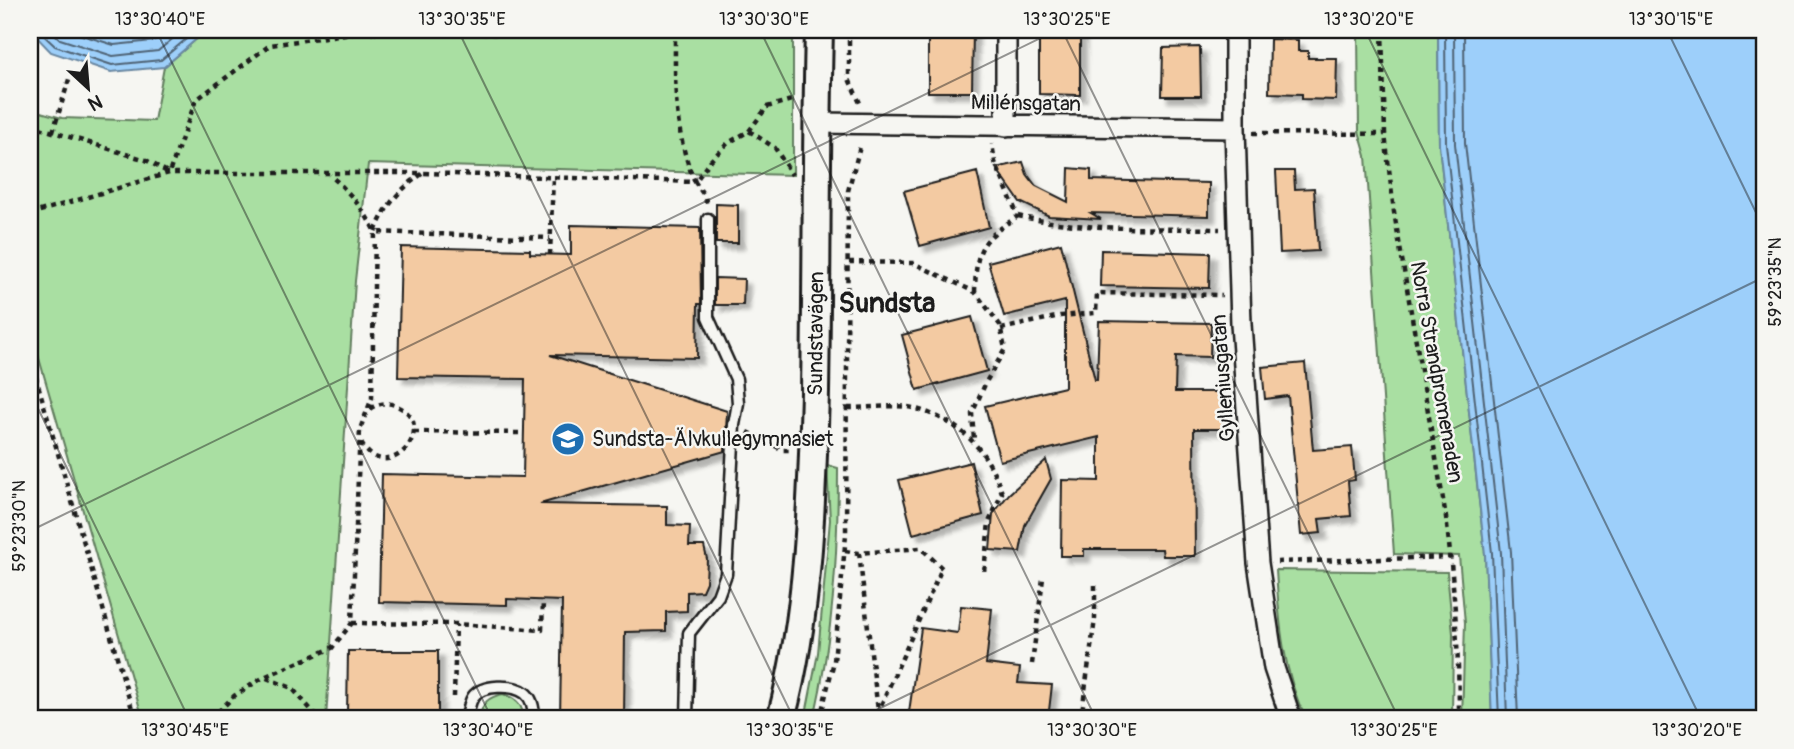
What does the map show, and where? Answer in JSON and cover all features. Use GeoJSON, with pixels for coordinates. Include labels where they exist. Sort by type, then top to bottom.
{"type":"FeatureCollection","features":[{"type":"Feature","properties":{"kind":"street","name":"Sundstavägen"},"geometry":{"type":"LineString","coordinates":[[781,719],[791,681],[808,547],[813,453],[819,30]]}},
{"type":"Feature","properties":{"kind":"street"},"geometry":{"type":"LineString","coordinates":[[998,126],[1006,30]]}},
{"type":"Feature","properties":{"kind":"street","name":"Gylleniusgatan"},"geometry":{"type":"LineString","coordinates":[[1235,30],[1238,229],[1258,563],[1274,668],[1291,719]]}},
{"type":"Feature","properties":{"kind":"street","name":"Millénsgatan"},"geometry":{"type":"LineString","coordinates":[[817,123],[1235,128]]}},
{"type":"Feature","properties":{"kind":"lane"},"geometry":{"type":"LineString","coordinates":[[687,719],[689,633],[718,596],[726,574],[734,425],[738,404],[736,379],[708,317],[708,219]]}},
{"type":"Feature","properties":{"kind":"lane"},"geometry":{"type":"LineString","coordinates":[[467,719],[471,699],[478,691],[489,688],[515,688],[527,695],[534,708],[534,719]]}},
{"type":"Feature","properties":{"kind":"path"},"geometry":{"type":"LineString","coordinates":[[169,173],[196,100],[270,45],[359,32],[560,35],[582,30]]}},
{"type":"Feature","properties":{"kind":"path"},"geometry":{"type":"LineString","coordinates":[[675,30],[676,105],[683,152],[695,182],[705,197],[708,219]]}},
{"type":"Feature","properties":{"kind":"path"},"geometry":{"type":"LineString","coordinates":[[820,719],[834,661],[845,551],[848,191],[860,148],[863,123],[860,103],[849,79],[849,30]]}},
{"type":"Feature","properties":{"kind":"path","name":"Norra Strandpromenaden"},"geometry":{"type":"LineString","coordinates":[[1382,30],[1385,134],[1394,212],[1451,557],[1457,630],[1459,719]]}},
{"type":"Feature","properties":{"kind":"path"},"geometry":{"type":"LineString","coordinates":[[53,132],[70,76]]}},
{"type":"Feature","properties":{"kind":"path"},"geometry":{"type":"LineString","coordinates":[[695,182],[710,161],[728,143],[749,131],[767,107],[790,99],[817,96]]}},
{"type":"Feature","properties":{"kind":"path"},"geometry":{"type":"LineString","coordinates":[[30,125],[146,160],[169,173]]}},
{"type":"Feature","properties":{"kind":"path"},"geometry":{"type":"LineString","coordinates":[[998,126],[995,162],[1018,216]]}},
{"type":"Feature","properties":{"kind":"path"},"geometry":{"type":"LineString","coordinates":[[1235,128],[1250,133],[1385,134]]}},
{"type":"Feature","properties":{"kind":"path"},"geometry":{"type":"LineString","coordinates":[[30,214],[169,173],[423,173],[695,182]]}},
{"type":"Feature","properties":{"kind":"path"},"geometry":{"type":"LineString","coordinates":[[375,232],[392,198],[423,173]]}},
{"type":"Feature","properties":{"kind":"path"},"geometry":{"type":"LineString","coordinates":[[211,719],[234,696],[264,677],[332,648],[352,623],[360,441],[362,420],[372,397],[375,232],[368,216],[357,202],[329,174]]}},
{"type":"Feature","properties":{"kind":"path"},"geometry":{"type":"LineString","coordinates":[[550,255],[553,177]]}},
{"type":"Feature","properties":{"kind":"path"},"geometry":{"type":"LineString","coordinates":[[975,292],[977,257],[992,234],[1018,216],[1045,222],[1102,227],[1238,229]]}},
{"type":"Feature","properties":{"kind":"path"},"geometry":{"type":"LineString","coordinates":[[375,232],[550,238]]}},
{"type":"Feature","properties":{"kind":"path"},"geometry":{"type":"LineString","coordinates":[[849,262],[913,264],[975,292],[1001,329],[1005,349],[972,414],[974,440]]}},
{"type":"Feature","properties":{"kind":"path"},"geometry":{"type":"LineString","coordinates":[[1001,329],[1060,316],[1096,313],[1097,293],[1241,296]]}},
{"type":"Feature","properties":{"kind":"path"},"geometry":{"type":"LineString","coordinates":[[30,357],[135,719]]}},
{"type":"Feature","properties":{"kind":"path"},"geometry":{"type":"LineString","coordinates":[[360,441],[369,454],[387,459],[404,452],[411,444],[414,432],[410,417],[397,405],[379,404],[367,411]]}},
{"type":"Feature","properties":{"kind":"path"},"geometry":{"type":"LineString","coordinates":[[848,408],[912,407],[943,421],[974,440],[995,470],[1002,493],[989,522],[985,572]]}},
{"type":"Feature","properties":{"kind":"path"},"geometry":{"type":"LineString","coordinates":[[414,432],[524,433]]}},
{"type":"Feature","properties":{"kind":"path"},"geometry":{"type":"LineString","coordinates":[[845,551],[859,553],[921,548],[942,568],[878,712]]}},
{"type":"Feature","properties":{"kind":"path"},"geometry":{"type":"LineString","coordinates":[[859,553],[878,719]]}},
{"type":"Feature","properties":{"kind":"path"},"geometry":{"type":"LineString","coordinates":[[1258,563],[1451,557]]}},
{"type":"Feature","properties":{"kind":"path"},"geometry":{"type":"LineString","coordinates":[[1032,664],[1043,578]]}},
{"type":"Feature","properties":{"kind":"path"},"geometry":{"type":"LineString","coordinates":[[1081,719],[1095,619],[1096,585]]}},
{"type":"Feature","properties":{"kind":"path"},"geometry":{"type":"LineString","coordinates":[[352,623],[456,624],[542,630],[543,600]]}},
{"type":"Feature","properties":{"kind":"path"},"geometry":{"type":"LineString","coordinates":[[453,706],[456,624]]}},
{"type":"Feature","properties":{"kind":"path"},"geometry":{"type":"LineString","coordinates":[[264,677],[292,688],[314,713],[327,719]]}},
{"type":"Feature","properties":{"kind":"green space"},"geometry":{"type":"Polygon","coordinates":[[[207,30],[793,30],[793,175],[368,164],[355,281],[326,719],[143,719],[30,327],[30,109],[62,118],[154,121],[164,67],[207,30]]]}},
{"type":"Feature","properties":{"kind":"green space"},"geometry":{"type":"Polygon","coordinates":[[[1358,30],[1438,30],[1439,145],[1485,554],[1492,719],[1462,719],[1465,623],[1459,556],[1394,554],[1366,156],[1359,131],[1358,30]]]}},
{"type":"Feature","properties":{"kind":"green space"},"geometry":{"type":"Polygon","coordinates":[[[827,465],[838,468],[833,595],[826,657],[814,719],[805,719],[818,653],[830,520],[827,465]]]}},
{"type":"Feature","properties":{"kind":"green space"},"geometry":{"type":"Polygon","coordinates":[[[1276,570],[1447,572],[1453,634],[1452,719],[1306,719],[1287,665],[1276,570]]]}},
{"type":"Feature","properties":{"kind":"green space"},"geometry":{"type":"Polygon","coordinates":[[[503,694],[518,703],[524,719],[480,719],[486,702],[503,694]]]}},
{"type":"Feature","properties":{"kind":"water"},"geometry":{"type":"Polygon","coordinates":[[[30,30],[207,30],[164,67],[111,72],[51,52],[30,30]]]}},
{"type":"Feature","properties":{"kind":"water"},"geometry":{"type":"Polygon","coordinates":[[[1438,30],[1764,30],[1764,719],[1492,719],[1485,554],[1439,145],[1438,30]]]}},
{"type":"Feature","properties":{"kind":"building"},"geometry":{"type":"Polygon","coordinates":[[[928,30],[973,30],[972,92],[928,92],[928,30]]]}},
{"type":"Feature","properties":{"kind":"building"},"geometry":{"type":"Polygon","coordinates":[[[1039,30],[1080,30],[1080,95],[1039,94],[1039,30]]]}},
{"type":"Feature","properties":{"kind":"building"},"geometry":{"type":"Polygon","coordinates":[[[1270,39],[1298,40],[1298,51],[1308,51],[1308,58],[1337,58],[1336,100],[1302,99],[1302,94],[1269,93],[1270,39]]]}},
{"type":"Feature","properties":{"kind":"building"},"geometry":{"type":"Polygon","coordinates":[[[1200,47],[1201,96],[1162,96],[1163,48],[1200,47]]]}},
{"type":"Feature","properties":{"kind":"building"},"geometry":{"type":"Polygon","coordinates":[[[1023,162],[1027,174],[1036,186],[1068,202],[1069,168],[1091,170],[1091,180],[1209,183],[1209,216],[1091,213],[1101,219],[1049,216],[1020,202],[996,168],[1023,162]]]}},
{"type":"Feature","properties":{"kind":"building"},"geometry":{"type":"Polygon","coordinates":[[[1276,171],[1294,171],[1295,189],[1314,188],[1318,251],[1280,253],[1276,171]]]}},
{"type":"Feature","properties":{"kind":"building"},"geometry":{"type":"Polygon","coordinates":[[[977,172],[989,227],[920,246],[904,191],[977,172]]]}},
{"type":"Feature","properties":{"kind":"building"},"geometry":{"type":"Polygon","coordinates":[[[716,204],[738,205],[738,243],[716,243],[716,204]]]}},
{"type":"Feature","properties":{"kind":"building","name":"Sundsta-Älvkullegymnasiet"},"geometry":{"type":"Polygon","coordinates":[[[571,225],[700,228],[701,304],[698,304],[697,358],[550,355],[727,411],[725,451],[540,504],[667,506],[667,525],[690,526],[689,546],[704,546],[707,559],[706,582],[702,591],[687,592],[687,611],[666,612],[666,631],[625,632],[624,719],[560,719],[562,601],[507,599],[507,605],[379,602],[382,474],[523,477],[525,379],[398,377],[401,247],[530,250],[530,254],[571,255],[571,225]]]}},
{"type":"Feature","properties":{"kind":"building"},"geometry":{"type":"Polygon","coordinates":[[[1061,243],[1095,380],[1099,321],[1211,323],[1210,357],[1176,356],[1175,392],[1223,392],[1223,429],[1194,429],[1195,556],[1163,556],[1162,549],[1084,549],[1084,556],[1061,556],[1062,480],[1099,481],[1099,437],[1000,461],[985,406],[1065,387],[1065,301],[1004,316],[988,262],[1061,243]]]}},
{"type":"Feature","properties":{"kind":"building"},"geometry":{"type":"Polygon","coordinates":[[[1101,250],[1210,253],[1209,288],[1100,286],[1101,250]]]}},
{"type":"Feature","properties":{"kind":"building"},"geometry":{"type":"Polygon","coordinates":[[[715,278],[744,279],[743,305],[715,305],[715,278]]]}},
{"type":"Feature","properties":{"kind":"building"},"geometry":{"type":"Polygon","coordinates":[[[972,317],[987,371],[917,390],[902,335],[972,317]]]}},
{"type":"Feature","properties":{"kind":"building"},"geometry":{"type":"Polygon","coordinates":[[[1305,363],[1313,450],[1352,447],[1355,480],[1348,481],[1351,516],[1319,519],[1321,533],[1301,535],[1288,396],[1265,399],[1262,367],[1305,363]]]}},
{"type":"Feature","properties":{"kind":"building"},"geometry":{"type":"Polygon","coordinates":[[[1046,460],[1051,479],[1025,525],[1020,552],[990,550],[993,514],[1009,494],[1046,460]]]}},
{"type":"Feature","properties":{"kind":"building"},"geometry":{"type":"Polygon","coordinates":[[[971,462],[983,515],[913,534],[899,480],[971,462]]]}},
{"type":"Feature","properties":{"kind":"building"},"geometry":{"type":"Polygon","coordinates":[[[961,606],[992,609],[986,664],[1020,668],[1018,683],[1052,685],[1048,719],[908,719],[921,628],[958,633],[961,606]]]}},
{"type":"Feature","properties":{"kind":"building"},"geometry":{"type":"Polygon","coordinates":[[[348,651],[438,651],[438,717],[347,715],[348,651]]]}},
{"type":"Feature","properties":{"kind":"place","name":"Sundsta-Älvkullegymnasiet"},"geometry":{"type":"Point","coordinates":[568,439]}},
{"type":"Feature","properties":{"kind":"district","name":"Sundsta"},"geometry":{"type":"Point","coordinates":[887,302]}}]}
